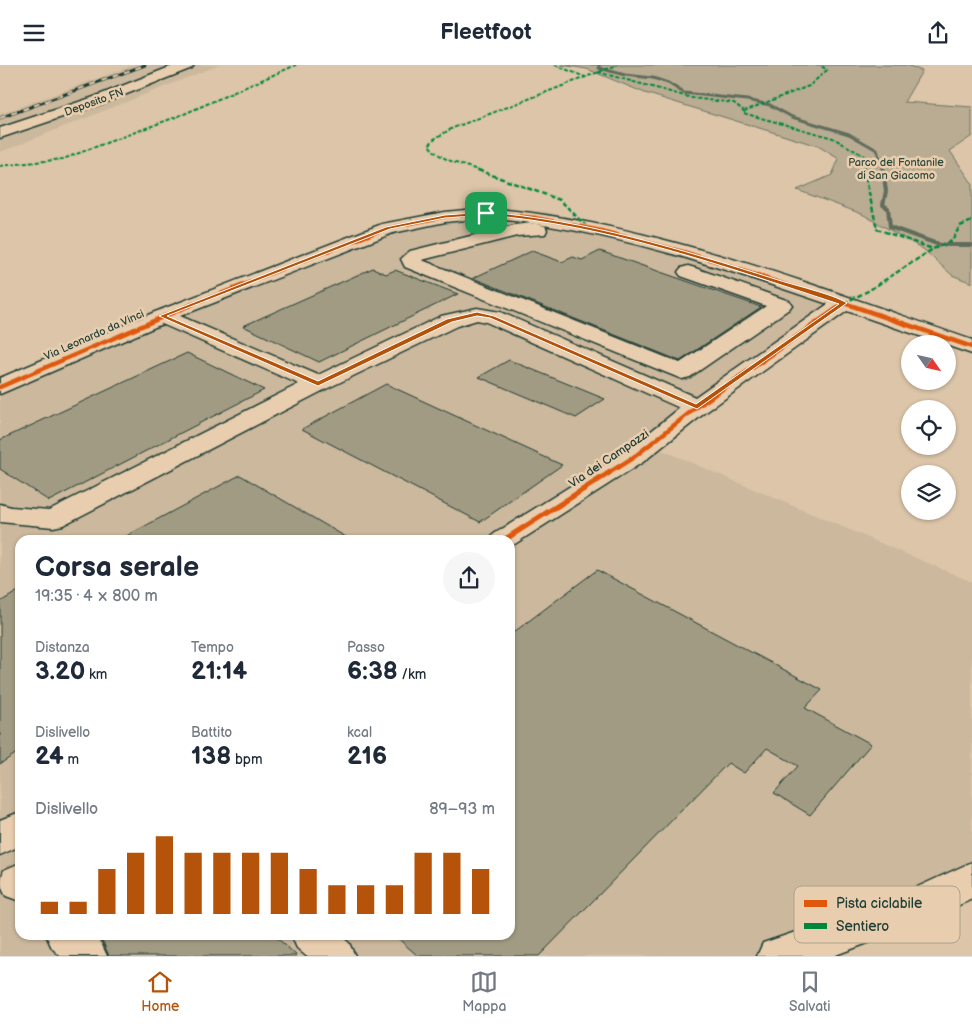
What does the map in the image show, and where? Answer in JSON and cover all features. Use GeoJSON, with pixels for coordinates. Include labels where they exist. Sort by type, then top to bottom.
{"type":"FeatureCollection","features":[{"type":"Feature","properties":{"kind":"street","name":"Deposito FN"},"geometry":{"type":"LineString","coordinates":[[0,133],[99,100],[187,65]]}},
{"type":"Feature","properties":{"kind":"street","name":"Via Leonardo da Vinci"},"geometry":{"type":"LineString","coordinates":[[0,387],[162,316],[388,228],[445,217],[486,213],[534,217],[600,230],[686,252],[972,347]]}},
{"type":"Feature","properties":{"kind":"street"},"geometry":{"type":"LineString","coordinates":[[600,230],[584,240],[521,228],[437,249],[417,255],[411,259],[412,263],[682,372],[782,305],[665,264],[686,252]]}},
{"type":"Feature","properties":{"kind":"street"},"geometry":{"type":"LineString","coordinates":[[743,291],[766,277]]}},
{"type":"Feature","properties":{"kind":"street","name":"Via dei Campazzi"},"geometry":{"type":"LineString","coordinates":[[512,535],[634,457],[697,407],[844,303]]}},
{"type":"Feature","properties":{"kind":"street"},"geometry":{"type":"LineString","coordinates":[[0,513],[4,515],[54,519],[318,384],[449,321],[477,314],[492,317],[697,407]]}},
{"type":"Feature","properties":{"kind":"street"},"geometry":{"type":"LineString","coordinates":[[162,316],[318,384]]}},
{"type":"Feature","properties":{"kind":"street"},"geometry":{"type":"LineString","coordinates":[[0,839],[15,830]]}},
{"type":"Feature","properties":{"kind":"street"},"geometry":{"type":"LineString","coordinates":[[960,886],[972,879]]}},
{"type":"Feature","properties":{"kind":"street"},"geometry":{"type":"LineString","coordinates":[[72,940],[86,956]]}},
{"type":"Feature","properties":{"kind":"street"},"geometry":{"type":"LineString","coordinates":[[317,940],[334,956]]}},
{"type":"Feature","properties":{"kind":"street"},"geometry":{"type":"LineString","coordinates":[[778,956],[816,943]]}},
{"type":"Feature","properties":{"kind":"shaded area"},"geometry":{"type":"Polygon","coordinates":[[[134,65],[219,65],[0,152],[0,114],[134,65]]]}},
{"type":"Feature","properties":{"kind":"shaded area"},"geometry":{"type":"Polygon","coordinates":[[[469,208],[506,208],[546,212],[614,227],[843,299],[659,449],[972,582],[972,902],[960,907],[960,886],[794,886],[794,943],[863,943],[829,956],[0,956],[0,380],[164,309],[385,223],[469,208]]]}},
{"type":"Feature","properties":{"kind":"green space","name":"Parco del Fontanile di San Giacomo"},"geometry":{"type":"Polygon","coordinates":[[[561,65],[907,65],[922,71],[904,102],[972,107],[972,136],[950,151],[972,183],[972,283],[952,275],[923,249],[862,214],[797,190],[832,175],[839,159],[818,146],[645,93],[587,69],[561,65]]]}},
{"type":"Feature","properties":{"kind":"building"},"geometry":{"type":"Polygon","coordinates":[[[532,251],[562,262],[573,257],[582,260],[600,251],[761,307],[680,361],[473,278],[532,251]]]}},
{"type":"Feature","properties":{"kind":"building"},"geometry":{"type":"Polygon","coordinates":[[[373,268],[386,274],[395,270],[458,294],[319,362],[243,326],[373,268]]]}},
{"type":"Feature","properties":{"kind":"building"},"geometry":{"type":"Polygon","coordinates":[[[187,353],[264,390],[49,501],[0,469],[0,440],[187,353]]]}},
{"type":"Feature","properties":{"kind":"building"},"geometry":{"type":"Polygon","coordinates":[[[509,360],[605,399],[576,418],[479,377],[509,360]]]}},
{"type":"Feature","properties":{"kind":"building"},"geometry":{"type":"Polygon","coordinates":[[[386,384],[562,465],[480,522],[302,429],[386,384]]]}},
{"type":"Feature","properties":{"kind":"building"},"geometry":{"type":"Polygon","coordinates":[[[240,475],[342,535],[128,535],[240,475]]]}},
{"type":"Feature","properties":{"kind":"building"},"geometry":{"type":"Polygon","coordinates":[[[597,570],[822,690],[805,708],[871,744],[810,815],[774,793],[798,766],[767,748],[744,773],[728,763],[539,956],[418,956],[400,940],[515,940],[515,631],[597,570]]]}},
{"type":"Feature","properties":{"kind":"building"},"geometry":{"type":"Polygon","coordinates":[[[15,593],[15,754],[0,764],[0,602],[15,593]]]}},
{"type":"Feature","properties":{"kind":"building"},"geometry":{"type":"Polygon","coordinates":[[[101,940],[279,940],[297,956],[109,956],[101,940]]]}},
{"type":"Feature","properties":{"kind":"waterway"},"geometry":{"type":"LineString","coordinates":[[599,65],[599,68],[625,75],[653,78],[668,83],[684,93],[747,100],[770,105],[792,117],[849,134],[877,150],[883,171]]}},
{"type":"Feature","properties":{"kind":"waterway"},"geometry":{"type":"LineString","coordinates":[[883,170],[886,191],[883,205],[888,208],[890,227],[940,245],[972,245]]}},
{"type":"Feature","properties":{"kind":"railway"},"geometry":{"type":"LineString","coordinates":[[0,118],[145,65]]}},
{"type":"Feature","properties":{"kind":"marked path"},"geometry":{"type":"LineString","coordinates":[[0,166],[63,159],[184,114],[296,65]]}},
{"type":"Feature","properties":{"kind":"marked path"},"geometry":{"type":"LineString","coordinates":[[555,65],[585,77]]}},
{"type":"Feature","properties":{"kind":"marked path"},"geometry":{"type":"LineString","coordinates":[[586,226],[560,200],[447,159],[434,152],[429,145],[434,139],[453,128],[617,65]]}},
{"type":"Feature","properties":{"kind":"marked path"},"geometry":{"type":"LineString","coordinates":[[744,111],[809,86],[827,70],[820,65]]}},
{"type":"Feature","properties":{"kind":"marked path"},"geometry":{"type":"LineString","coordinates":[[598,72],[692,98],[734,103],[744,111],[743,113],[833,138],[864,156],[864,177],[877,229],[933,249],[952,241],[960,226],[972,221]]}},
{"type":"Feature","properties":{"kind":"marked path"},"geometry":{"type":"LineString","coordinates":[[844,303],[868,291],[933,249]]}},
{"type":"Feature","properties":{"kind":"cycle path"},"geometry":{"type":"LineString","coordinates":[[0,387],[162,316],[388,228],[445,217],[486,213],[534,217],[600,230],[686,252],[812,292],[972,347]]}},
{"type":"Feature","properties":{"kind":"cycle path"},"geometry":{"type":"LineString","coordinates":[[512,535],[634,457],[697,407],[844,303]]}},
{"type":"Feature","properties":{"kind":"route"},"geometry":{"type":"LineString","coordinates":[[486,213],[534,217],[600,230],[686,252],[844,303],[697,407],[492,317],[477,314],[449,321],[318,384],[162,316],[388,228],[445,217],[486,213]]}}]}
